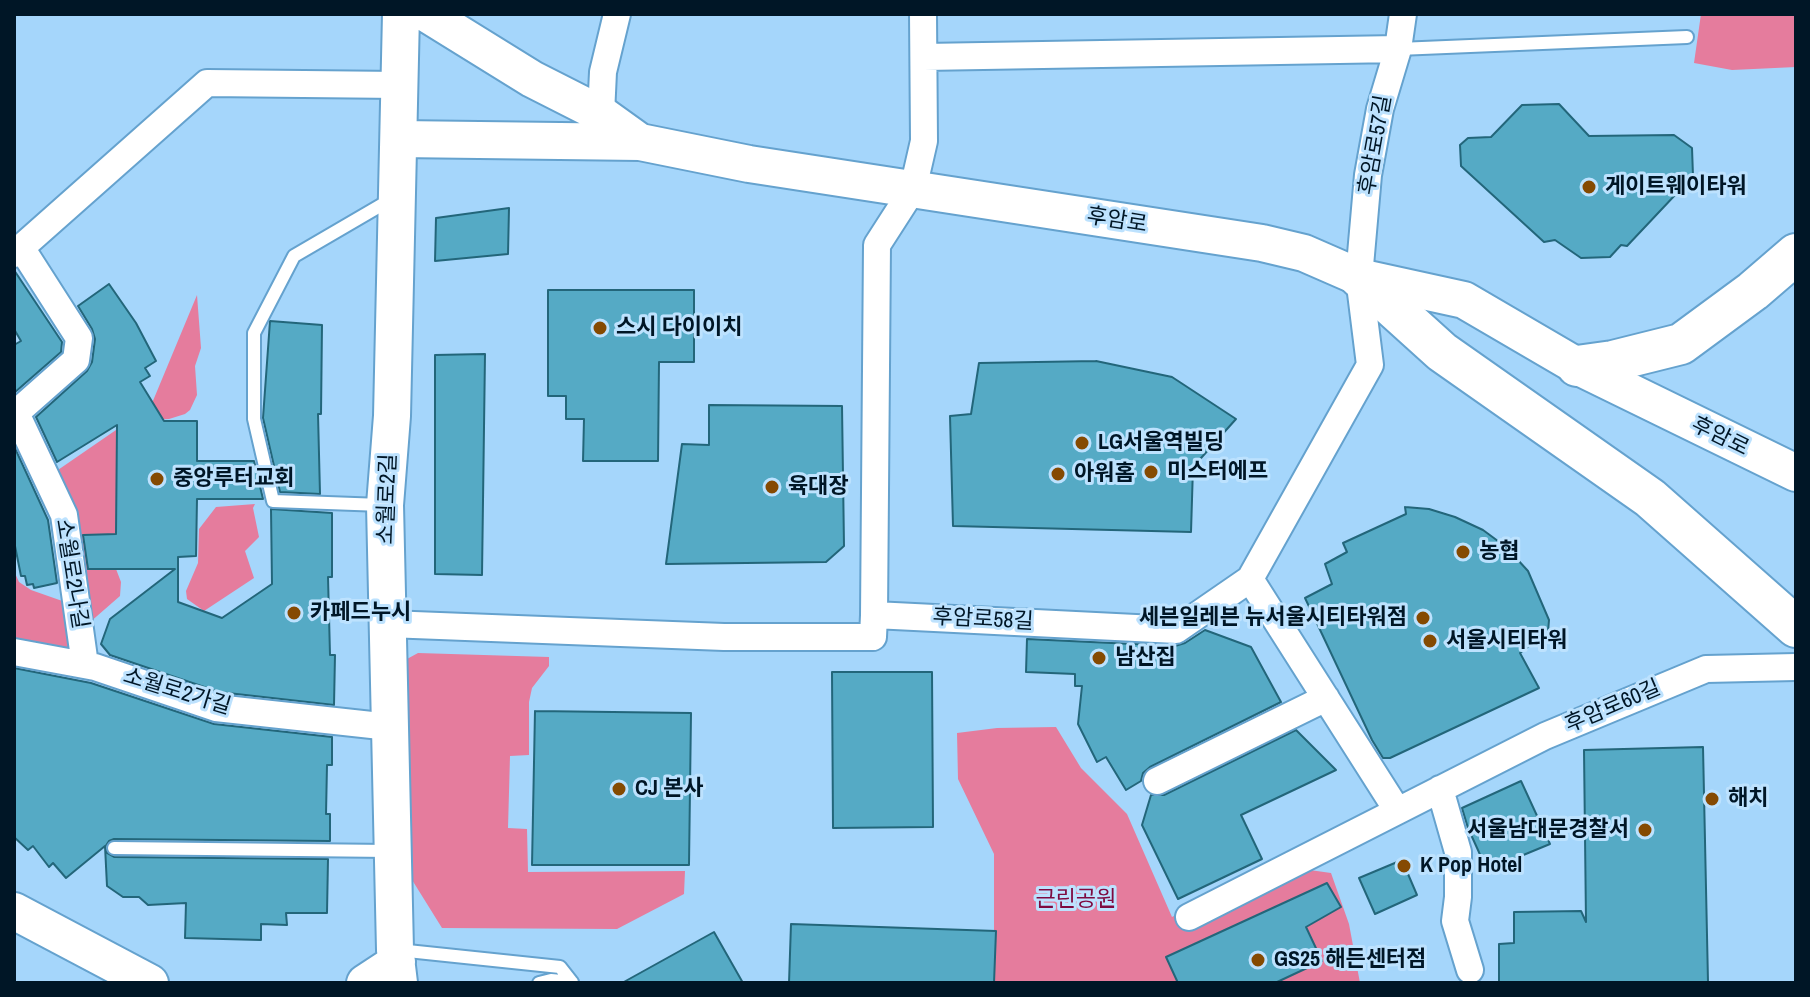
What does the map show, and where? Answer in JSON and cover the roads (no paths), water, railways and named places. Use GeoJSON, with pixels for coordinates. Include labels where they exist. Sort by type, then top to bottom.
{"type":"FeatureCollection","features":[{"type":"Feature","properties":{"kind":"main road"},"geometry":{"type":"LineString","coordinates":[[1577,366],[1613,361],[1681,344],[1753,291],[1796,254]]}},
{"type":"Feature","properties":{"kind":"main road"},"geometry":{"type":"LineString","coordinates":[[1359,277],[1442,352],[1650,498],[1796,627]]}},
{"type":"Feature","properties":{"kind":"street","name":"소월로2길"},"geometry":{"type":"LineString","coordinates":[[397,965],[385,505],[392,416],[401,14]]}},
{"type":"Feature","properties":{"kind":"street","name":"후암로"},"geometry":{"type":"LineString","coordinates":[[427,14],[468,26],[532,79],[601,114],[640,142],[749,164],[1262,243],[1304,253],[1359,277],[1464,300],[1577,366],[1796,473]]}},
{"type":"Feature","properties":{"kind":"street"},"geometry":{"type":"LineString","coordinates":[[601,114],[603,72],[617,14]]}},
{"type":"Feature","properties":{"kind":"street"},"geometry":{"type":"LineString","coordinates":[[388,624],[724,637],[873,637],[877,245],[913,189],[924,141],[923,14]]}},
{"type":"Feature","properties":{"kind":"street","name":"후암로57길"},"geometry":{"type":"LineString","coordinates":[[1359,277],[1368,175],[1380,109],[1398,49],[1403,14]]}},
{"type":"Feature","properties":{"kind":"street"},"geometry":{"type":"LineString","coordinates":[[924,57],[1398,49]]}},
{"type":"Feature","properties":{"kind":"street","name":"소월로2나길"},"geometry":{"type":"LineString","coordinates":[[85,665],[64,515],[16,413],[76,360],[79,338],[18,252],[207,83],[400,85]]}},
{"type":"Feature","properties":{"kind":"street"},"geometry":{"type":"LineString","coordinates":[[399,139],[640,142]]}},
{"type":"Feature","properties":{"kind":"street","name":"후암로58길"},"geometry":{"type":"LineString","coordinates":[[874,615],[1176,630],[1250,579],[1370,365],[1359,277]]}},
{"type":"Feature","properties":{"kind":"street"},"geometry":{"type":"LineString","coordinates":[[1250,579],[1397,810]]}},
{"type":"Feature","properties":{"kind":"street","name":"소월로2가길"},"geometry":{"type":"LineString","coordinates":[[14,652],[85,665],[216,708],[390,727]]}},
{"type":"Feature","properties":{"kind":"street","name":"후암로60길"},"geometry":{"type":"LineString","coordinates":[[1189,917],[1545,736],[1706,669],[1796,667]]}},
{"type":"Feature","properties":{"kind":"street"},"geometry":{"type":"LineString","coordinates":[[1157,781],[1326,698]]}},
{"type":"Feature","properties":{"kind":"street"},"geometry":{"type":"LineString","coordinates":[[1440,789],[1458,852],[1455,921],[1470,970]]}},
{"type":"Feature","properties":{"kind":"street"},"geometry":{"type":"LineString","coordinates":[[14,911],[150,983]]}},
{"type":"Feature","properties":{"kind":"street"},"geometry":{"type":"LineString","coordinates":[[365,983],[397,965]]}},
{"type":"Feature","properties":{"kind":"lane"},"geometry":{"type":"LineString","coordinates":[[1398,49],[1687,37]]}},
{"type":"Feature","properties":{"kind":"lane"},"geometry":{"type":"LineString","coordinates":[[385,505],[273,501],[254,419],[254,333],[294,256],[396,196]]}},
{"type":"Feature","properties":{"kind":"lane"},"geometry":{"type":"LineString","coordinates":[[114,848],[393,851]]}},
{"type":"Feature","properties":{"kind":"lane"},"geometry":{"type":"LineString","coordinates":[[397,965],[560,967],[573,982]]}},
{"type":"Feature","properties":{"kind":"lane"},"geometry":{"type":"LineString","coordinates":[[539,983],[551,980],[573,982]]}},
{"type":"Feature","properties":{"kind":"place","name":"게이트웨이타워"},"geometry":{"type":"Point","coordinates":[1589,187]}},
{"type":"Feature","properties":{"kind":"place","name":"스시 다이이치"},"geometry":{"type":"Point","coordinates":[600,328]}},
{"type":"Feature","properties":{"kind":"place","name":"LG서울역빌딩"},"geometry":{"type":"Point","coordinates":[1082,443]}},
{"type":"Feature","properties":{"kind":"place","name":"미스터에프"},"geometry":{"type":"Point","coordinates":[1151,472]}},
{"type":"Feature","properties":{"kind":"place","name":"아워홈"},"geometry":{"type":"Point","coordinates":[1058,474]}},
{"type":"Feature","properties":{"kind":"place","name":"중앙루터교회"},"geometry":{"type":"Point","coordinates":[157,479]}},
{"type":"Feature","properties":{"kind":"place","name":"육대장"},"geometry":{"type":"Point","coordinates":[772,487]}},
{"type":"Feature","properties":{"kind":"place","name":"농협"},"geometry":{"type":"Point","coordinates":[1463,552]}},
{"type":"Feature","properties":{"kind":"place","name":"카페드누시"},"geometry":{"type":"Point","coordinates":[294,613]}},
{"type":"Feature","properties":{"kind":"place","name":"세븐일레븐 뉴서울시티타워점"},"geometry":{"type":"Point","coordinates":[1423,618]}},
{"type":"Feature","properties":{"kind":"place","name":"서울시티타워"},"geometry":{"type":"Point","coordinates":[1430,641]}},
{"type":"Feature","properties":{"kind":"place","name":"남산집"},"geometry":{"type":"Point","coordinates":[1099,658]}},
{"type":"Feature","properties":{"kind":"place","name":"CJ 본사"},"geometry":{"type":"Point","coordinates":[619,789]}},
{"type":"Feature","properties":{"kind":"place","name":"해치"},"geometry":{"type":"Point","coordinates":[1712,799]}},
{"type":"Feature","properties":{"kind":"place","name":"서울남대문경찰서"},"geometry":{"type":"Point","coordinates":[1645,830]}},
{"type":"Feature","properties":{"kind":"place","name":"K Pop Hotel"},"geometry":{"type":"Point","coordinates":[1404,866]}},
{"type":"Feature","properties":{"kind":"place","name":"GS25 해든센터점"},"geometry":{"type":"Point","coordinates":[1258,960]}},
{"type":"Feature","properties":{"kind":"park label","name":"근린공원"},"geometry":{"type":"Point","coordinates":[1076,900]}}]}
